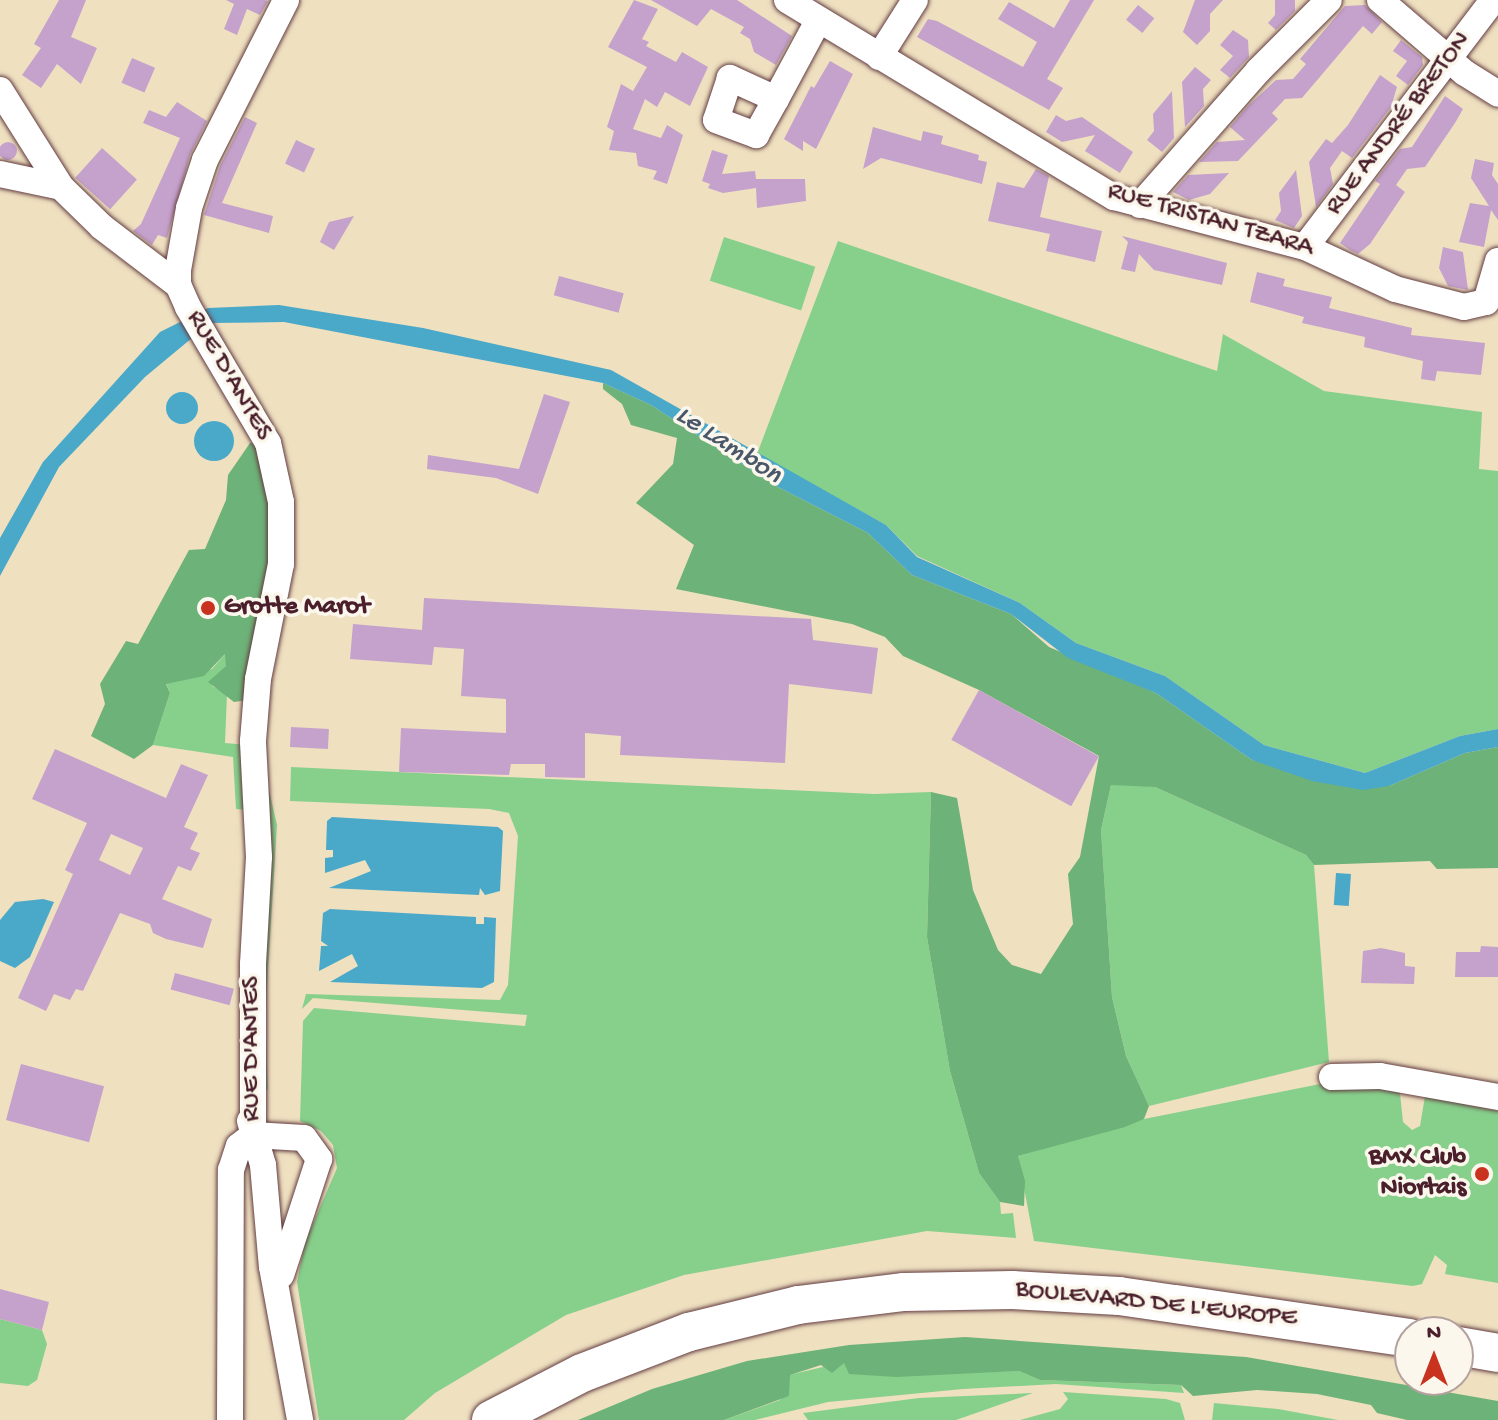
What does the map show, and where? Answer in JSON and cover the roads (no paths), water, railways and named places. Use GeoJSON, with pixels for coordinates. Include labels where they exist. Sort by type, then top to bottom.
{"type":"FeatureCollection","features":[{"type":"Feature","properties":{"kind":"highway","name":"BOULEVARD DE L'EUROPE"},"geometry":{"type":"LineString","coordinates":[[491,1420],[582,1373],[689,1332],[798,1305],[904,1292],[1012,1290],[1131,1297],[1394,1336]]}},
{"type":"Feature","properties":{"kind":"highway","name":"BOULEVARD DE L'EUROPE"},"geometry":{"type":"LineString","coordinates":[[539,1420],[657,1368],[727,1346],[835,1323],[907,1315],[1092,1317],[1394,1359]]}},
{"type":"Feature","properties":{"kind":"highway"},"geometry":{"type":"LineString","coordinates":[[1474,1349],[1498,1353]]}},
{"type":"Feature","properties":{"kind":"highway"},"geometry":{"type":"LineString","coordinates":[[1474,1373],[1498,1377]]}},
{"type":"Feature","properties":{"kind":"street","name":"RUE D'ANTES"},"geometry":{"type":"LineString","coordinates":[[286,0],[196,185],[184,225],[183,296],[268,443],[283,524],[281,564],[255,699],[253,767],[259,857],[253,964],[243,1000],[240,1055],[253,1135],[263,1165],[280,1302],[300,1420]]}},
{"type":"Feature","properties":{"kind":"street","name":"RUE TRISTAN TZARA"},"geometry":{"type":"LineString","coordinates":[[787,0],[1086,183],[1140,205],[1305,247],[1395,289],[1464,307],[1486,302],[1498,261]]}},
{"type":"Feature","properties":{"kind":"street"},"geometry":{"type":"LineString","coordinates":[[879,57],[915,0]]}},
{"type":"Feature","properties":{"kind":"street"},"geometry":{"type":"LineString","coordinates":[[1140,205],[1258,71],[1329,0]]}},
{"type":"Feature","properties":{"kind":"street"},"geometry":{"type":"LineString","coordinates":[[1380,0],[1449,59],[1498,94]]}},
{"type":"Feature","properties":{"kind":"street","name":"RUE ANDRÉ BRETON"},"geometry":{"type":"LineString","coordinates":[[1305,247],[1493,0]]}},
{"type":"Feature","properties":{"kind":"street"},"geometry":{"type":"LineString","coordinates":[[776,99],[818,21]]}},
{"type":"Feature","properties":{"kind":"street"},"geometry":{"type":"LineString","coordinates":[[0,90],[61,187],[102,227],[183,296]]}},
{"type":"Feature","properties":{"kind":"street"},"geometry":{"type":"LineString","coordinates":[[0,174],[61,187]]}},
{"type":"Feature","properties":{"kind":"street"},"geometry":{"type":"LineString","coordinates":[[1332,1077],[1380,1076],[1498,1097]]}},
{"type":"Feature","properties":{"kind":"street","name":"RUE D'ANTES"},"geometry":{"type":"LineString","coordinates":[[253,1135],[304,1138],[319,1159],[282,1261],[280,1302]]}},
{"type":"Feature","properties":{"kind":"street"},"geometry":{"type":"LineString","coordinates":[[230,1420],[234,1157],[253,1135]]}},
{"type":"Feature","properties":{"kind":"street"},"geometry":{"type":"LineString","coordinates":[[234,1196],[243,1170],[263,1165]]}},
{"type":"Feature","properties":{"kind":"water","name":"Le Lambon"},"geometry":{"type":"Polygon","coordinates":[[[279,305],[423,328],[611,370],[886,525],[917,557],[1020,603],[1076,643],[1165,676],[1264,745],[1365,773],[1460,736],[1498,729],[1498,747],[1465,753],[1389,786],[1363,790],[1312,781],[1252,760],[1156,693],[1068,658],[1011,614],[912,575],[868,533],[778,487],[651,405],[603,383],[284,322],[210,323],[145,377],[59,467],[0,576],[0,538],[43,462],[160,332],[208,308],[279,305]]]}},
{"type":"Feature","properties":{"kind":"water"},"geometry":{"type":"Polygon","coordinates":[[[182,392],[194,396],[198,408],[194,420],[182,424],[170,420],[166,408],[170,396],[182,392]]]}},
{"type":"Feature","properties":{"kind":"water"},"geometry":{"type":"Polygon","coordinates":[[[214,421],[228,427],[234,441],[228,455],[214,461],[200,455],[194,441],[200,427],[214,421]]]}},
{"type":"Feature","properties":{"kind":"water"},"geometry":{"type":"Polygon","coordinates":[[[332,817],[498,827],[503,831],[500,891],[485,895],[480,888],[479,895],[329,888],[371,871],[365,860],[325,873],[325,858],[333,857],[333,850],[326,850],[327,821],[332,817]]]}},
{"type":"Feature","properties":{"kind":"water"},"geometry":{"type":"Polygon","coordinates":[[[1336,873],[1351,874],[1349,906],[1334,905],[1336,873]]]}},
{"type":"Feature","properties":{"kind":"water"},"geometry":{"type":"Polygon","coordinates":[[[43,899],[54,902],[30,957],[15,968],[0,961],[0,920],[15,902],[43,899]]]}},
{"type":"Feature","properties":{"kind":"water"},"geometry":{"type":"Polygon","coordinates":[[[330,909],[476,917],[476,924],[484,924],[484,917],[496,918],[494,982],[482,988],[330,982],[358,966],[352,954],[319,971],[321,946],[328,946],[321,941],[323,913],[330,909]]]}},
{"type":"Feature","properties":{"kind":"place","name":"Grotte Marot"},"geometry":{"type":"Point","coordinates":[208,608]}},
{"type":"Feature","properties":{"kind":"place","name":"BMX Club Niortais"},"geometry":{"type":"Point","coordinates":[1482,1174]}}]}
